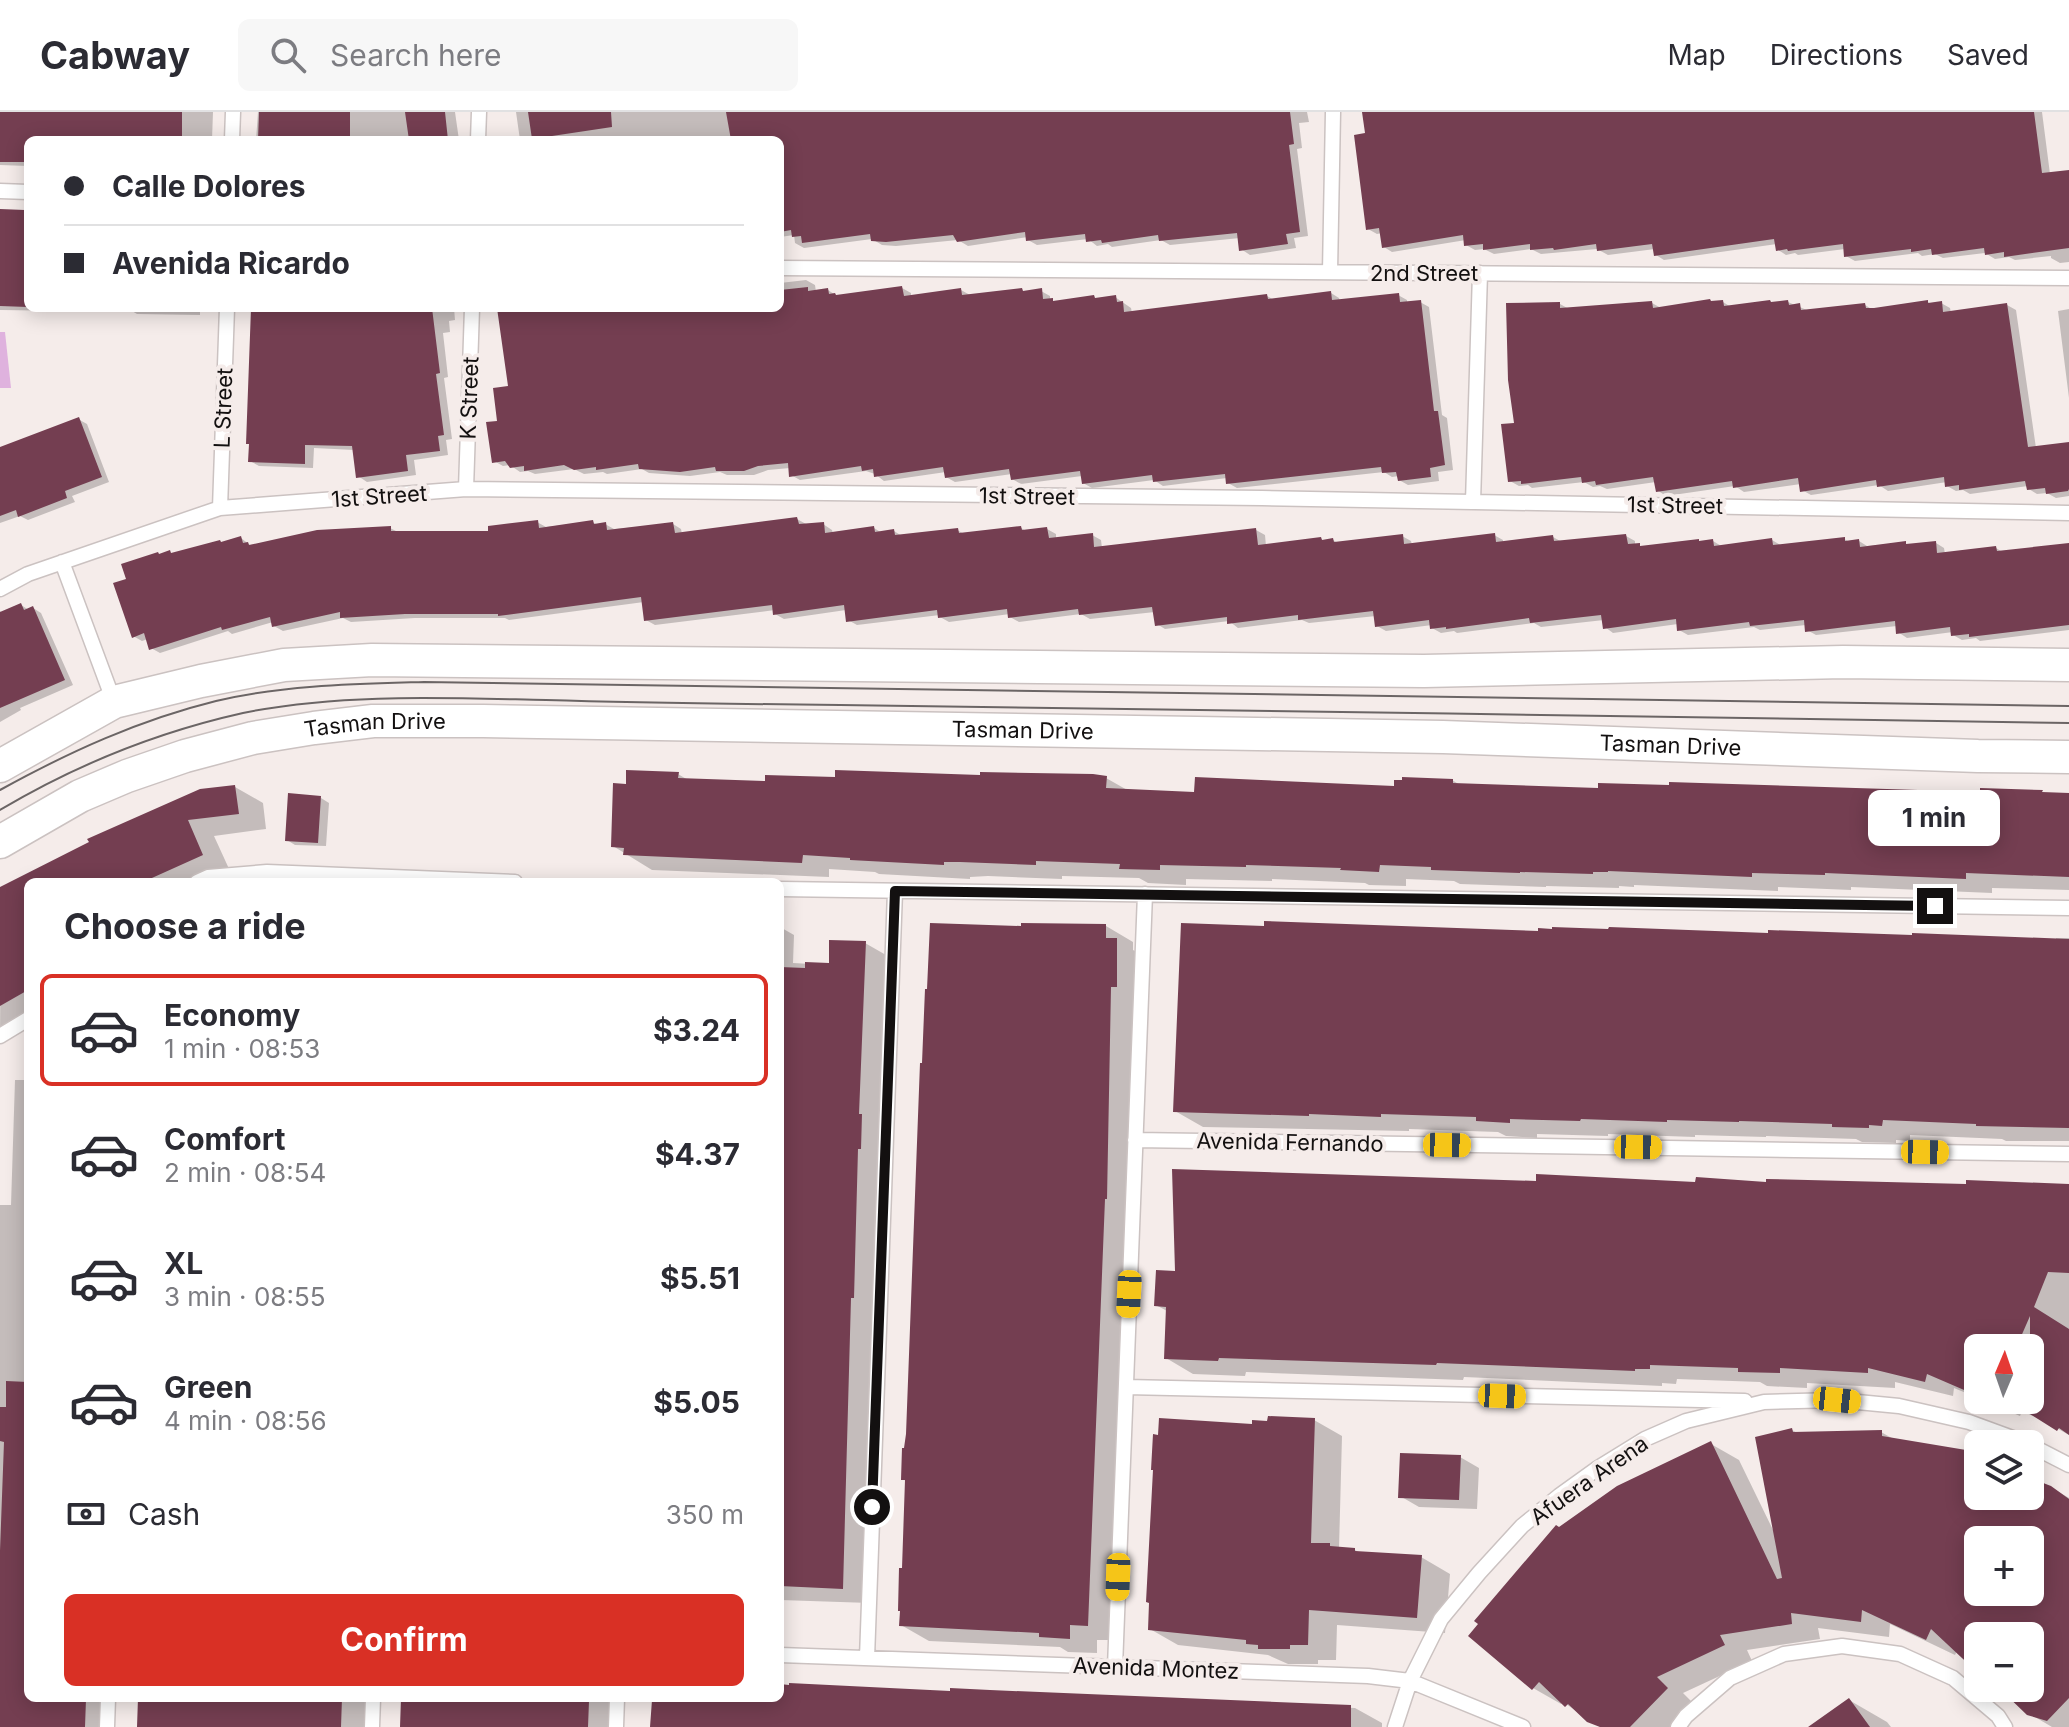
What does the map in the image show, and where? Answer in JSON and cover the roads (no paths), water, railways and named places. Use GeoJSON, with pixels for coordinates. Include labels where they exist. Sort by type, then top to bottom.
{"type":"FeatureCollection","features":[{"type":"Feature","properties":{"kind":"street"},"geometry":{"type":"LineString","coordinates":[[0,766],[114,702],[284,665],[372,660],[1424,671],[1843,662],[2069,665]]}},
{"type":"Feature","properties":{"kind":"street","name":"Tasman Drive"},"geometry":{"type":"LineString","coordinates":[[0,842],[80,796],[185,756],[253,738],[373,721],[1427,737],[2069,757]]}},
{"type":"Feature","properties":{"kind":"lane"},"geometry":{"type":"LineString","coordinates":[[232,136],[233,112]]}},
{"type":"Feature","properties":{"kind":"lane"},"geometry":{"type":"LineString","coordinates":[[478,136],[479,112]]}},
{"type":"Feature","properties":{"kind":"lane"},"geometry":{"type":"LineString","coordinates":[[1330,272],[1333,112]]}},
{"type":"Feature","properties":{"kind":"lane"},"geometry":{"type":"LineString","coordinates":[[0,191],[24,192]]}},
{"type":"Feature","properties":{"kind":"lane","name":"2nd Street"},"geometry":{"type":"LineString","coordinates":[[784,268],[2069,278]]}},
{"type":"Feature","properties":{"kind":"lane"},"geometry":{"type":"LineString","coordinates":[[1473,502],[1480,273]]}},
{"type":"Feature","properties":{"kind":"lane","name":"L Street"},"geometry":{"type":"LineString","coordinates":[[220,508],[227,312]]}},
{"type":"Feature","properties":{"kind":"lane","name":"K Street"},"geometry":{"type":"LineString","coordinates":[[466,489],[472,312]]}},
{"type":"Feature","properties":{"kind":"lane","name":"1st Street"},"geometry":{"type":"LineString","coordinates":[[0,589],[28,574],[220,508],[466,489],[2069,513]]}},
{"type":"Feature","properties":{"kind":"lane"},"geometry":{"type":"LineString","coordinates":[[62,562],[114,702]]}},
{"type":"Feature","properties":{"kind":"lane"},"geometry":{"type":"LineString","coordinates":[[206,878],[267,872],[370,878]]}},
{"type":"Feature","properties":{"kind":"lane"},"geometry":{"type":"LineString","coordinates":[[784,889],[2069,908]]}},
{"type":"Feature","properties":{"kind":"lane"},"geometry":{"type":"LineString","coordinates":[[867,1658],[895,891]]}},
{"type":"Feature","properties":{"kind":"lane"},"geometry":{"type":"LineString","coordinates":[[1115,1667],[1145,894]]}},
{"type":"Feature","properties":{"kind":"lane"},"geometry":{"type":"LineString","coordinates":[[0,1036],[24,1021]]}},
{"type":"Feature","properties":{"kind":"lane","name":"Avenida Fernando"},"geometry":{"type":"LineString","coordinates":[[1135,1140],[2069,1154]]}},
{"type":"Feature","properties":{"kind":"lane"},"geometry":{"type":"LineString","coordinates":[[1126,1387],[1764,1402]]}},
{"type":"Feature","properties":{"kind":"lane","name":"Afuera Arena"},"geometry":{"type":"LineString","coordinates":[[1395,1727],[1410,1681],[1441,1619],[1479,1573],[1522,1526],[1559,1496],[1645,1439],[1686,1421],[1764,1402],[1837,1400],[1899,1406],[1991,1430]]}},
{"type":"Feature","properties":{"kind":"lane","name":"Afuera Arena"},"geometry":{"type":"LineString","coordinates":[[2044,1452],[2069,1465]]}},
{"type":"Feature","properties":{"kind":"lane"},"geometry":{"type":"LineString","coordinates":[[1678,1727],[1686,1716],[1730,1678],[1784,1654],[1842,1646],[1900,1654],[1953,1678],[1998,1716],[2005,1727]]}},
{"type":"Feature","properties":{"kind":"lane","name":"Avenida Montez"},"geometry":{"type":"LineString","coordinates":[[784,1655],[1368,1676],[1410,1681],[1523,1727]]}},
{"type":"Feature","properties":{"kind":"lane"},"geometry":{"type":"LineString","coordinates":[[107,1727],[108,1702]]}},
{"type":"Feature","properties":{"kind":"lane"},"geometry":{"type":"LineString","coordinates":[[372,1727],[373,1702]]}},
{"type":"Feature","properties":{"kind":"lane"},"geometry":{"type":"LineString","coordinates":[[616,1727],[617,1702]]}},
{"type":"Feature","properties":{"kind":"tram line"},"geometry":{"type":"LineString","coordinates":[[0,790],[105,738],[159,718],[216,701],[319,686],[424,682],[2069,706]]}},
{"type":"Feature","properties":{"kind":"tram line"},"geometry":{"type":"LineString","coordinates":[[0,810],[57,779],[117,752],[211,721],[317,702],[394,698],[2069,723]]}}]}
